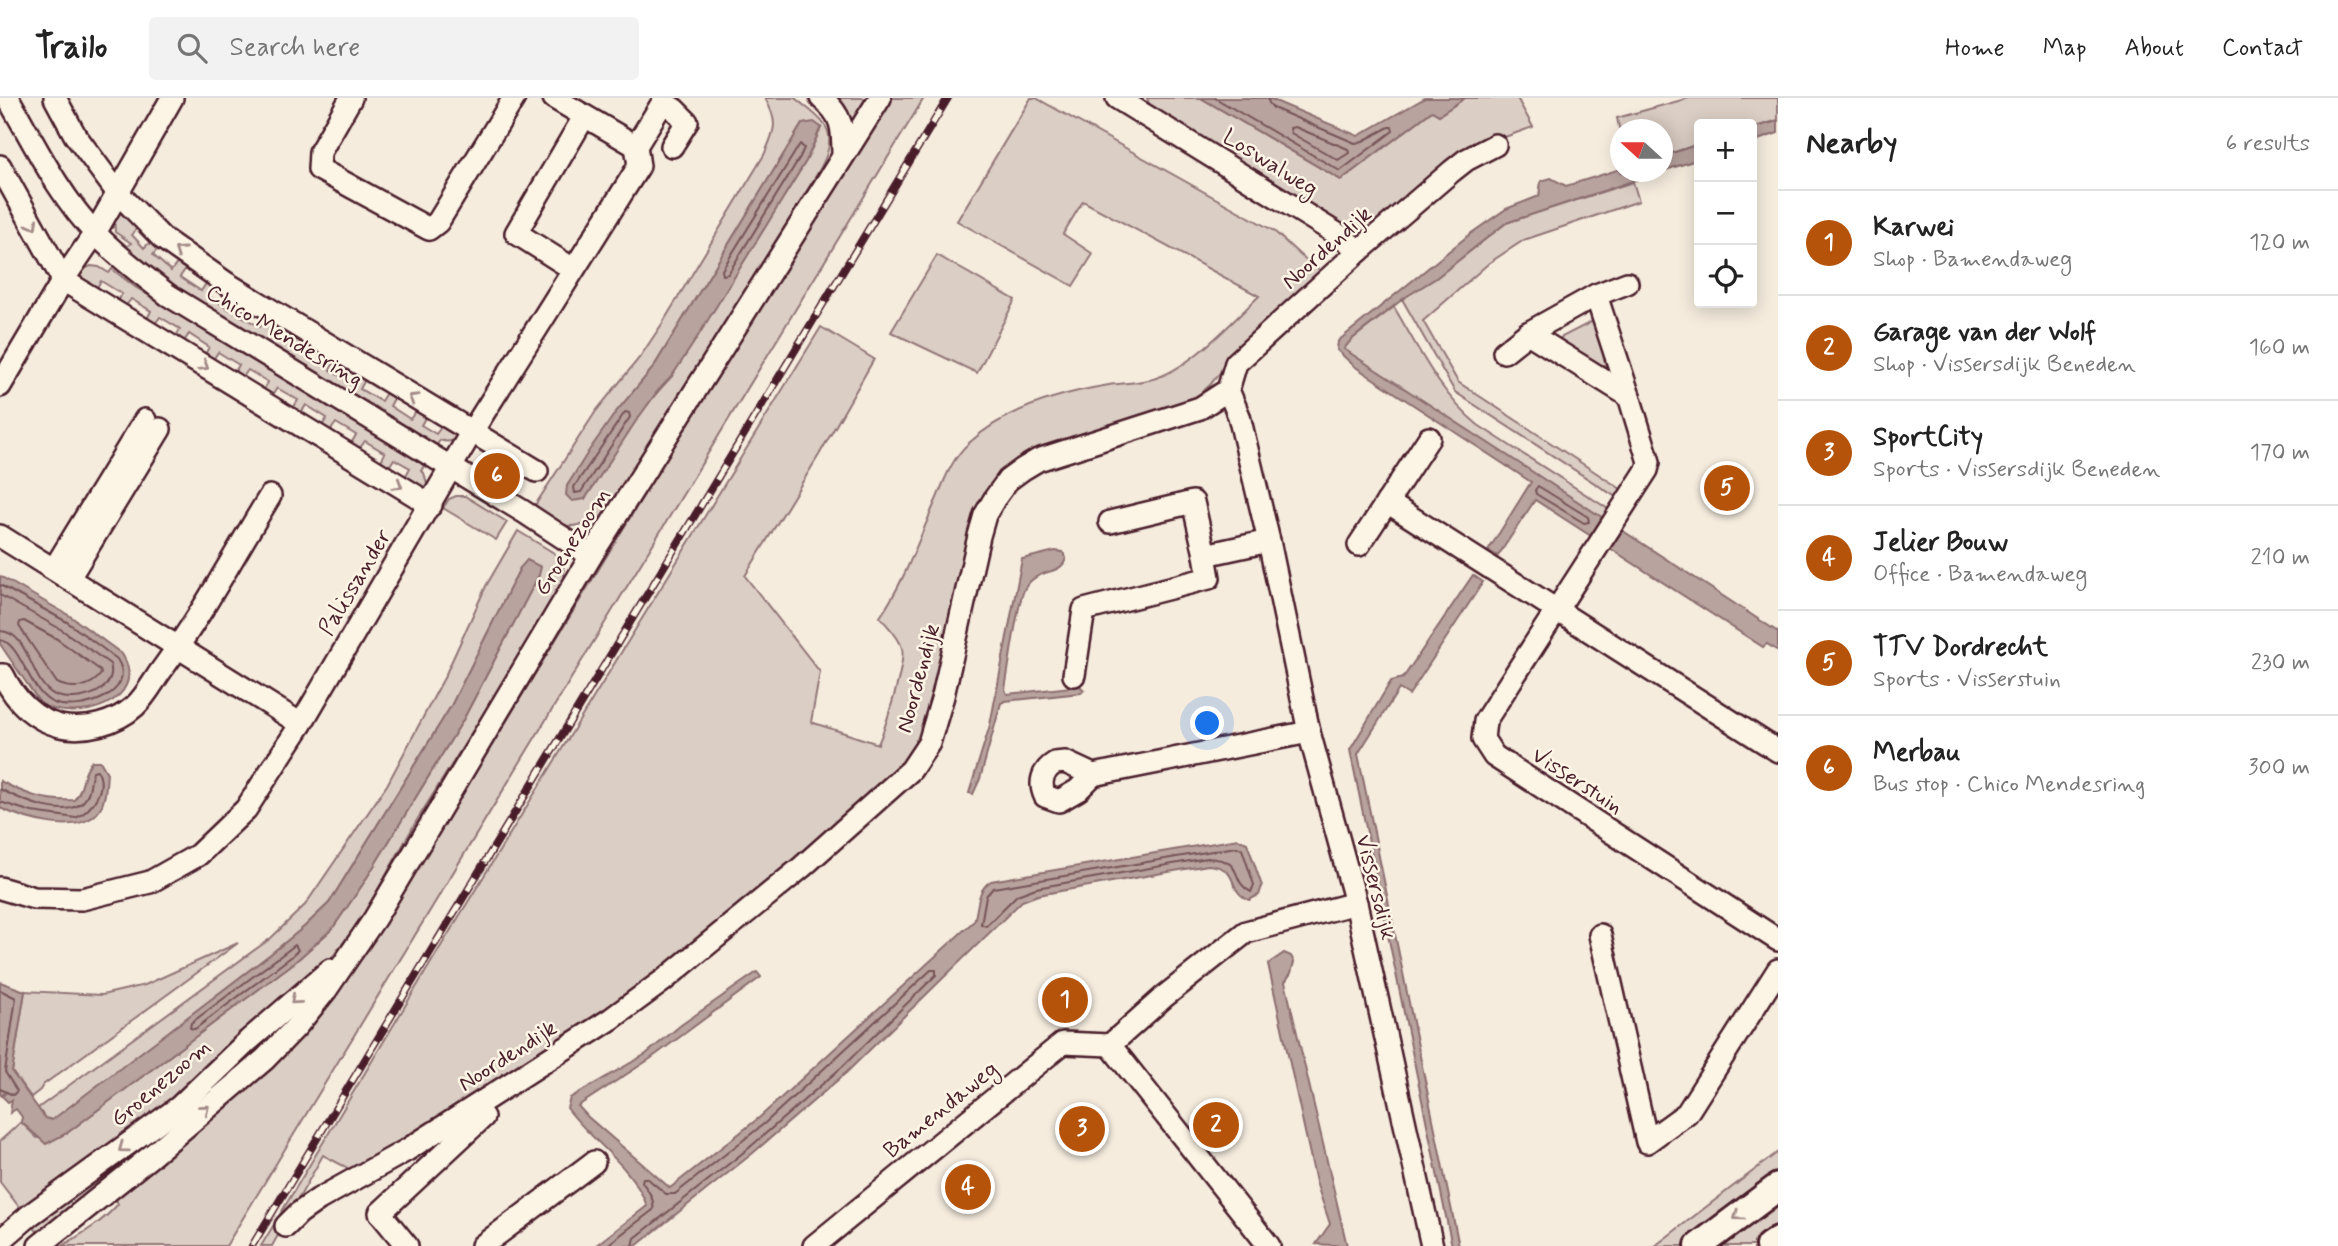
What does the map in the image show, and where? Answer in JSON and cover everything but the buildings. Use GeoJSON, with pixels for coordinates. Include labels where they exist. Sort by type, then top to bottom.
{"type":"FeatureCollection","features":[{"type":"Feature","properties":{"kind":"main road"},"geometry":{"type":"LineString","coordinates":[[1699,1246],[1778,1187]]}},
{"type":"Feature","properties":{"kind":"main road"},"geometry":{"type":"LineString","coordinates":[[1769,1246],[1778,1240]]}},
{"type":"Feature","properties":{"kind":"street","name":"Chico Mendesring"},"geometry":{"type":"LineString","coordinates":[[8,98],[57,184],[95,233],[118,256],[168,295],[591,556]]}},
{"type":"Feature","properties":{"kind":"street","name":"Chico Mendesring"},"geometry":{"type":"LineString","coordinates":[[55,98],[75,135],[117,192],[162,238],[226,283],[537,471]]}},
{"type":"Feature","properties":{"kind":"street"},"geometry":{"type":"LineString","coordinates":[[351,98],[320,152],[319,169],[429,229],[438,222],[514,98]]}},
{"type":"Feature","properties":{"kind":"street"},"geometry":{"type":"LineString","coordinates":[[554,98],[636,146],[663,102],[687,122],[672,146]]}},
{"type":"Feature","properties":{"kind":"street"},"geometry":{"type":"LineString","coordinates":[[821,98],[835,108],[844,131],[843,155]]}},
{"type":"Feature","properties":{"kind":"street","name":"Groenezoom"},"geometry":{"type":"LineString","coordinates":[[39,1246],[150,1157],[265,1059],[326,990],[375,918],[591,556],[880,98]]}},
{"type":"Feature","properties":{"kind":"street","name":"Loswalweg"},"geometry":{"type":"LineString","coordinates":[[1117,98],[1342,237],[1359,251]]}},
{"type":"Feature","properties":{"kind":"street"},"geometry":{"type":"LineString","coordinates":[[0,386],[95,233],[164,101]]}},
{"type":"Feature","properties":{"kind":"street"},"geometry":{"type":"LineString","coordinates":[[573,269],[516,233],[584,117]]}},
{"type":"Feature","properties":{"kind":"street","name":"Noordendijk"},"geometry":{"type":"LineString","coordinates":[[286,1226],[319,1199],[407,1150],[611,1019],[664,980],[802,867],[911,771],[929,743],[943,696],[985,515],[1007,480],[1038,460],[1200,408],[1228,390],[1237,363],[1359,251],[1466,160],[1495,145]]}},
{"type":"Feature","properties":{"kind":"street","name":"Palissander"},"geometry":{"type":"LineString","coordinates":[[0,888],[34,898],[82,899],[150,882],[198,855],[246,809],[301,724],[471,433],[639,166],[636,146]]}},
{"type":"Feature","properties":{"kind":"street"},"geometry":{"type":"LineString","coordinates":[[0,166],[64,280],[431,505]]}},
{"type":"Feature","properties":{"kind":"street"},"geometry":{"type":"LineString","coordinates":[[1504,352],[1528,332],[1596,295],[1627,283]]}},
{"type":"Feature","properties":{"kind":"street","name":"Visserstuin"},"geometry":{"type":"LineString","coordinates":[[1596,295],[1649,462],[1647,470],[1485,721],[1483,739],[1493,756],[1778,940]]}},
{"type":"Feature","properties":{"kind":"street"},"geometry":{"type":"LineString","coordinates":[[1528,332],[1629,396]]}},
{"type":"Feature","properties":{"kind":"street","name":"Vissersdijk"},"geometry":{"type":"LineString","coordinates":[[1228,390],[1240,416],[1310,732],[1356,903],[1432,1246]]}},
{"type":"Feature","properties":{"kind":"street"},"geometry":{"type":"LineString","coordinates":[[62,574],[153,425]]}},
{"type":"Feature","properties":{"kind":"street"},"geometry":{"type":"LineString","coordinates":[[1359,545],[1429,438]]}},
{"type":"Feature","properties":{"kind":"street"},"geometry":{"type":"LineString","coordinates":[[0,675],[3,675],[11,692],[24,708],[39,718],[64,727],[97,726],[119,717],[135,706],[179,646],[270,496]]}},
{"type":"Feature","properties":{"kind":"street"},"geometry":{"type":"LineString","coordinates":[[1074,675],[1084,610],[1209,578],[1193,502],[1110,522]]}},
{"type":"Feature","properties":{"kind":"street"},"geometry":{"type":"LineString","coordinates":[[1387,502],[1778,751]]}},
{"type":"Feature","properties":{"kind":"street"},"geometry":{"type":"LineString","coordinates":[[0,536],[301,724]]}},
{"type":"Feature","properties":{"kind":"street"},"geometry":{"type":"LineString","coordinates":[[1205,555],[1269,541]]}},
{"type":"Feature","properties":{"kind":"street"},"geometry":{"type":"LineString","coordinates":[[1093,775],[1310,732]]}},
{"type":"Feature","properties":{"kind":"street"},"geometry":{"type":"LineString","coordinates":[[1269,1246],[1110,1045],[1246,932],[1356,903]]}},
{"type":"Feature","properties":{"kind":"street"},"geometry":{"type":"LineString","coordinates":[[1600,935],[1647,1142],[1687,1113],[1778,971]]}},
{"type":"Feature","properties":{"kind":"street","name":"Groenezoom"},"geometry":{"type":"LineString","coordinates":[[0,1241],[30,1214],[179,1107],[249,1040],[348,956]]}},
{"type":"Feature","properties":{"kind":"street","name":"Bamendaweg"},"geometry":{"type":"LineString","coordinates":[[814,1246],[1063,1043],[1110,1045]]}},
{"type":"Feature","properties":{"kind":"street"},"geometry":{"type":"LineString","coordinates":[[407,1246],[380,1213],[483,1117],[475,1107]]}},
{"type":"Feature","properties":{"kind":"street"},"geometry":{"type":"LineString","coordinates":[[482,1246],[594,1162]]}},
{"type":"Feature","properties":{"kind":"shaded area"},"geometry":{"type":"Polygon","coordinates":[[[765,98],[795,98],[814,113],[828,133],[829,142],[824,162],[606,516],[585,524],[568,526],[532,510],[596,411],[640,357],[662,324],[764,155],[774,126],[765,98]],[[802,124],[653,368],[616,412],[567,486],[585,499],[636,420],[672,376],[806,161],[821,128],[802,124]]]}},
{"type":"Feature","properties":{"kind":"shaded area"},"geometry":{"type":"Polygon","coordinates":[[[831,98],[872,98],[851,133],[831,98]]]}},
{"type":"Feature","properties":{"kind":"shaded area"},"geometry":{"type":"Polygon","coordinates":[[[885,98],[924,98],[226,1246],[62,1246],[106,1216],[118,1204],[116,1199],[123,1191],[298,1035],[363,957],[885,98]]]}},
{"type":"Feature","properties":{"kind":"shaded area"},"geometry":{"type":"Polygon","coordinates":[[[1031,98],[1036,98],[1274,231],[1325,274],[1229,361],[1210,385],[1183,409],[1033,454],[1006,468],[995,484],[936,704],[908,765],[638,996],[357,1173],[323,1155],[272,1246],[261,1246],[444,941],[821,327],[874,359],[745,576],[820,672],[811,722],[878,744],[894,696],[902,656],[898,639],[880,617],[904,574],[950,468],[963,449],[984,431],[1034,404],[1109,385],[1144,381],[1169,372],[1197,354],[1259,296],[1083,201],[1063,234],[1093,254],[1073,286],[957,221],[1031,98]]]}},
{"type":"Feature","properties":{"kind":"shaded area"},"geometry":{"type":"Polygon","coordinates":[[[1147,98],[1201,98],[1341,180],[1432,111],[1439,115],[1465,98],[1517,98],[1533,127],[1485,144],[1361,239],[1153,115],[1147,98]]]}},
{"type":"Feature","properties":{"kind":"shaded area"},"geometry":{"type":"Polygon","coordinates":[[[1689,98],[1778,98],[1778,120],[1757,126],[1757,119],[1694,119],[1694,146],[1673,153],[1673,119],[1617,118],[1689,98]]]}},
{"type":"Feature","properties":{"kind":"shaded area"},"geometry":{"type":"Polygon","coordinates":[[[1633,182],[1639,201],[1524,240],[1489,263],[1423,321],[1458,382],[1624,491],[1619,499],[1455,392],[1402,299],[1436,278],[1506,223],[1633,182]]]}},
{"type":"Feature","properties":{"kind":"shaded area"},"geometry":{"type":"Polygon","coordinates":[[[121,205],[139,225],[132,235],[144,248],[154,238],[161,244],[153,255],[171,271],[181,259],[188,265],[180,277],[201,291],[209,279],[216,284],[209,296],[229,309],[238,297],[247,304],[240,315],[260,327],[268,314],[278,320],[269,334],[290,345],[298,333],[306,337],[299,350],[321,365],[328,352],[337,358],[330,370],[350,382],[359,370],[367,376],[360,389],[381,401],[389,388],[397,393],[390,406],[410,419],[420,406],[428,413],[421,425],[436,434],[444,423],[460,432],[452,440],[440,440],[437,445],[416,436],[186,296],[126,247],[131,243],[115,232],[114,217],[121,205]]]}},
{"type":"Feature","properties":{"kind":"shaded area"},"geometry":{"type":"Polygon","coordinates":[[[937,255],[1015,300],[977,373],[891,332],[937,255]]]}},
{"type":"Feature","properties":{"kind":"shaded area"},"geometry":{"type":"Polygon","coordinates":[[[91,266],[109,273],[112,269],[135,287],[410,453],[424,466],[421,471],[428,487],[424,492],[404,479],[410,468],[394,459],[387,470],[379,465],[385,453],[365,441],[357,452],[349,447],[356,435],[336,423],[328,434],[320,429],[327,418],[306,405],[299,417],[291,412],[298,400],[277,388],[270,399],[261,394],[268,382],[248,370],[240,381],[232,376],[239,365],[218,352],[211,363],[203,358],[209,347],[189,334],[181,346],[174,341],[180,329],[160,317],[152,328],[145,323],[151,311],[131,299],[123,310],[115,305],[122,294],[101,281],[94,292],[76,280],[84,269],[91,266]]]}},
{"type":"Feature","properties":{"kind":"shaded area"},"geometry":{"type":"Polygon","coordinates":[[[1394,307],[1441,385],[1464,412],[1478,425],[1613,512],[1607,521],[1343,349],[1394,307]]]}},
{"type":"Feature","properties":{"kind":"shaded area"},"geometry":{"type":"Polygon","coordinates":[[[1599,318],[1611,360],[1599,369],[1556,340],[1599,318]]]}},
{"type":"Feature","properties":{"kind":"shaded area"},"geometry":{"type":"Polygon","coordinates":[[[465,496],[507,522],[496,540],[443,508],[449,499],[465,496]]]}},
{"type":"Feature","properties":{"kind":"shaded area"},"geometry":{"type":"Polygon","coordinates":[[[518,531],[554,553],[563,565],[565,583],[417,820],[363,916],[333,956],[298,992],[177,1102],[23,1212],[0,1182],[0,1141],[21,1122],[37,1138],[67,1133],[295,962],[332,929],[363,884],[463,720],[539,575],[520,568],[451,706],[329,903],[272,953],[62,1114],[52,1120],[45,1119],[38,1108],[271,938],[305,905],[387,785],[445,676],[486,586],[518,531]]]}},
{"type":"Feature","properties":{"kind":"shaded area"},"geometry":{"type":"Polygon","coordinates":[[[238,943],[43,1085],[31,1097],[12,1072],[25,991],[102,995],[145,985],[238,943]]]}},
{"type":"Feature","properties":{"kind":"shaded area"},"geometry":{"type":"Polygon","coordinates":[[[321,984],[273,1042],[40,1234],[29,1223],[321,984]]]}},
{"type":"Feature","properties":{"kind":"shaded area"},"geometry":{"type":"Polygon","coordinates":[[[1778,1152],[1778,1184],[1698,1246],[1655,1246],[1778,1152]]]}},
{"type":"Feature","properties":{"kind":"shaded area"},"geometry":{"type":"Polygon","coordinates":[[[1778,1205],[1778,1233],[1761,1246],[1724,1246],[1778,1205]]]}},
{"type":"Feature","properties":{"kind":"water"},"geometry":{"type":"Polygon","coordinates":[[[1201,98],[1268,98],[1358,136],[1425,98],[1465,98],[1439,115],[1432,111],[1341,180],[1201,98]]]}},
{"type":"Feature","properties":{"kind":"water"},"geometry":{"type":"Polygon","coordinates":[[[1778,121],[1778,133],[1757,140],[1757,127],[1778,121]]]}},
{"type":"Feature","properties":{"kind":"water"},"geometry":{"type":"Polygon","coordinates":[[[814,122],[821,127],[806,161],[695,341],[672,376],[636,421],[585,499],[572,501],[566,495],[567,486],[590,449],[616,412],[653,368],[802,124],[814,122]]]}},
{"type":"Feature","properties":{"kind":"water"},"geometry":{"type":"Polygon","coordinates":[[[1694,146],[1694,161],[1673,167],[1673,153],[1694,146]]]}},
{"type":"Feature","properties":{"kind":"water"},"geometry":{"type":"Polygon","coordinates":[[[1610,172],[1610,182],[1630,182],[1506,223],[1436,278],[1404,298],[1351,340],[1344,349],[1778,632],[1778,651],[1767,644],[1763,647],[1535,500],[1498,556],[1488,551],[1531,482],[1354,366],[1337,350],[1338,341],[1470,234],[1506,209],[1539,196],[1541,181],[1551,178],[1566,186],[1610,172]]]}},
{"type":"Feature","properties":{"kind":"water"},"geometry":{"type":"Polygon","coordinates":[[[1055,551],[1063,552],[1066,558],[1064,564],[1030,581],[1022,595],[1005,689],[1007,694],[1080,686],[1084,690],[1081,693],[1001,703],[980,779],[973,794],[969,793],[990,725],[1022,559],[1055,551]]]}},
{"type":"Feature","properties":{"kind":"water"},"geometry":{"type":"Polygon","coordinates":[[[527,560],[541,567],[539,575],[463,720],[363,884],[332,929],[295,962],[67,1133],[46,1144],[21,1122],[22,1117],[16,1109],[10,1113],[12,1100],[8,1102],[2,1096],[6,1093],[0,1094],[0,982],[25,991],[12,1072],[45,1118],[52,1120],[272,953],[329,903],[451,706],[520,568],[527,560]]]}},
{"type":"Feature","properties":{"kind":"water"},"geometry":{"type":"Polygon","coordinates":[[[1473,575],[1483,582],[1409,695],[1399,689],[1358,754],[1459,1246],[1452,1246],[1350,750],[1391,681],[1403,678],[1473,575]]]}},
{"type":"Feature","properties":{"kind":"water"},"geometry":{"type":"Polygon","coordinates":[[[0,576],[70,616],[122,654],[128,670],[126,684],[118,696],[89,710],[72,712],[40,703],[0,644],[0,576]]]}},
{"type":"Feature","properties":{"kind":"water"},"geometry":{"type":"Polygon","coordinates":[[[92,761],[100,761],[107,773],[103,802],[99,811],[90,819],[78,823],[51,823],[23,817],[0,808],[0,781],[36,796],[74,800],[92,761]]]}},
{"type":"Feature","properties":{"kind":"water"},"geometry":{"type":"Polygon","coordinates":[[[1238,839],[1247,843],[1262,886],[1259,895],[1249,900],[1237,891],[1225,870],[1208,865],[1038,895],[1022,901],[847,1072],[753,1153],[636,1246],[595,1246],[647,1206],[632,1178],[567,1108],[570,1098],[646,1054],[681,1025],[757,972],[761,977],[650,1059],[578,1106],[670,1188],[760,1117],[974,921],[980,894],[991,881],[1238,839]]]}},
{"type":"Feature","properties":{"kind":"water"},"geometry":{"type":"Polygon","coordinates":[[[1284,953],[1291,956],[1294,962],[1285,982],[1347,1246],[1316,1244],[1330,1224],[1316,1182],[1268,964],[1284,953]]]}},
{"type":"Feature","properties":{"kind":"railway"},"geometry":{"type":"LineString","coordinates":[[252,1246],[948,98]]}},
{"type":"Feature","properties":{"kind":"place","name":"Merbau"},"geometry":{"type":"Point","coordinates":[497,476]}},
{"type":"Feature","properties":{"kind":"place","name":"TTV Dordrecht"},"geometry":{"type":"Point","coordinates":[1727,488]}},
{"type":"Feature","properties":{"kind":"place","name":"Karwei"},"geometry":{"type":"Point","coordinates":[1065,1000]}},
{"type":"Feature","properties":{"kind":"place","name":"Garage van der Wolf"},"geometry":{"type":"Point","coordinates":[1216,1125]}},
{"type":"Feature","properties":{"kind":"place","name":"SportCity"},"geometry":{"type":"Point","coordinates":[1082,1129]}},
{"type":"Feature","properties":{"kind":"place","name":"Jelier Bouw"},"geometry":{"type":"Point","coordinates":[968,1187]}}]}
